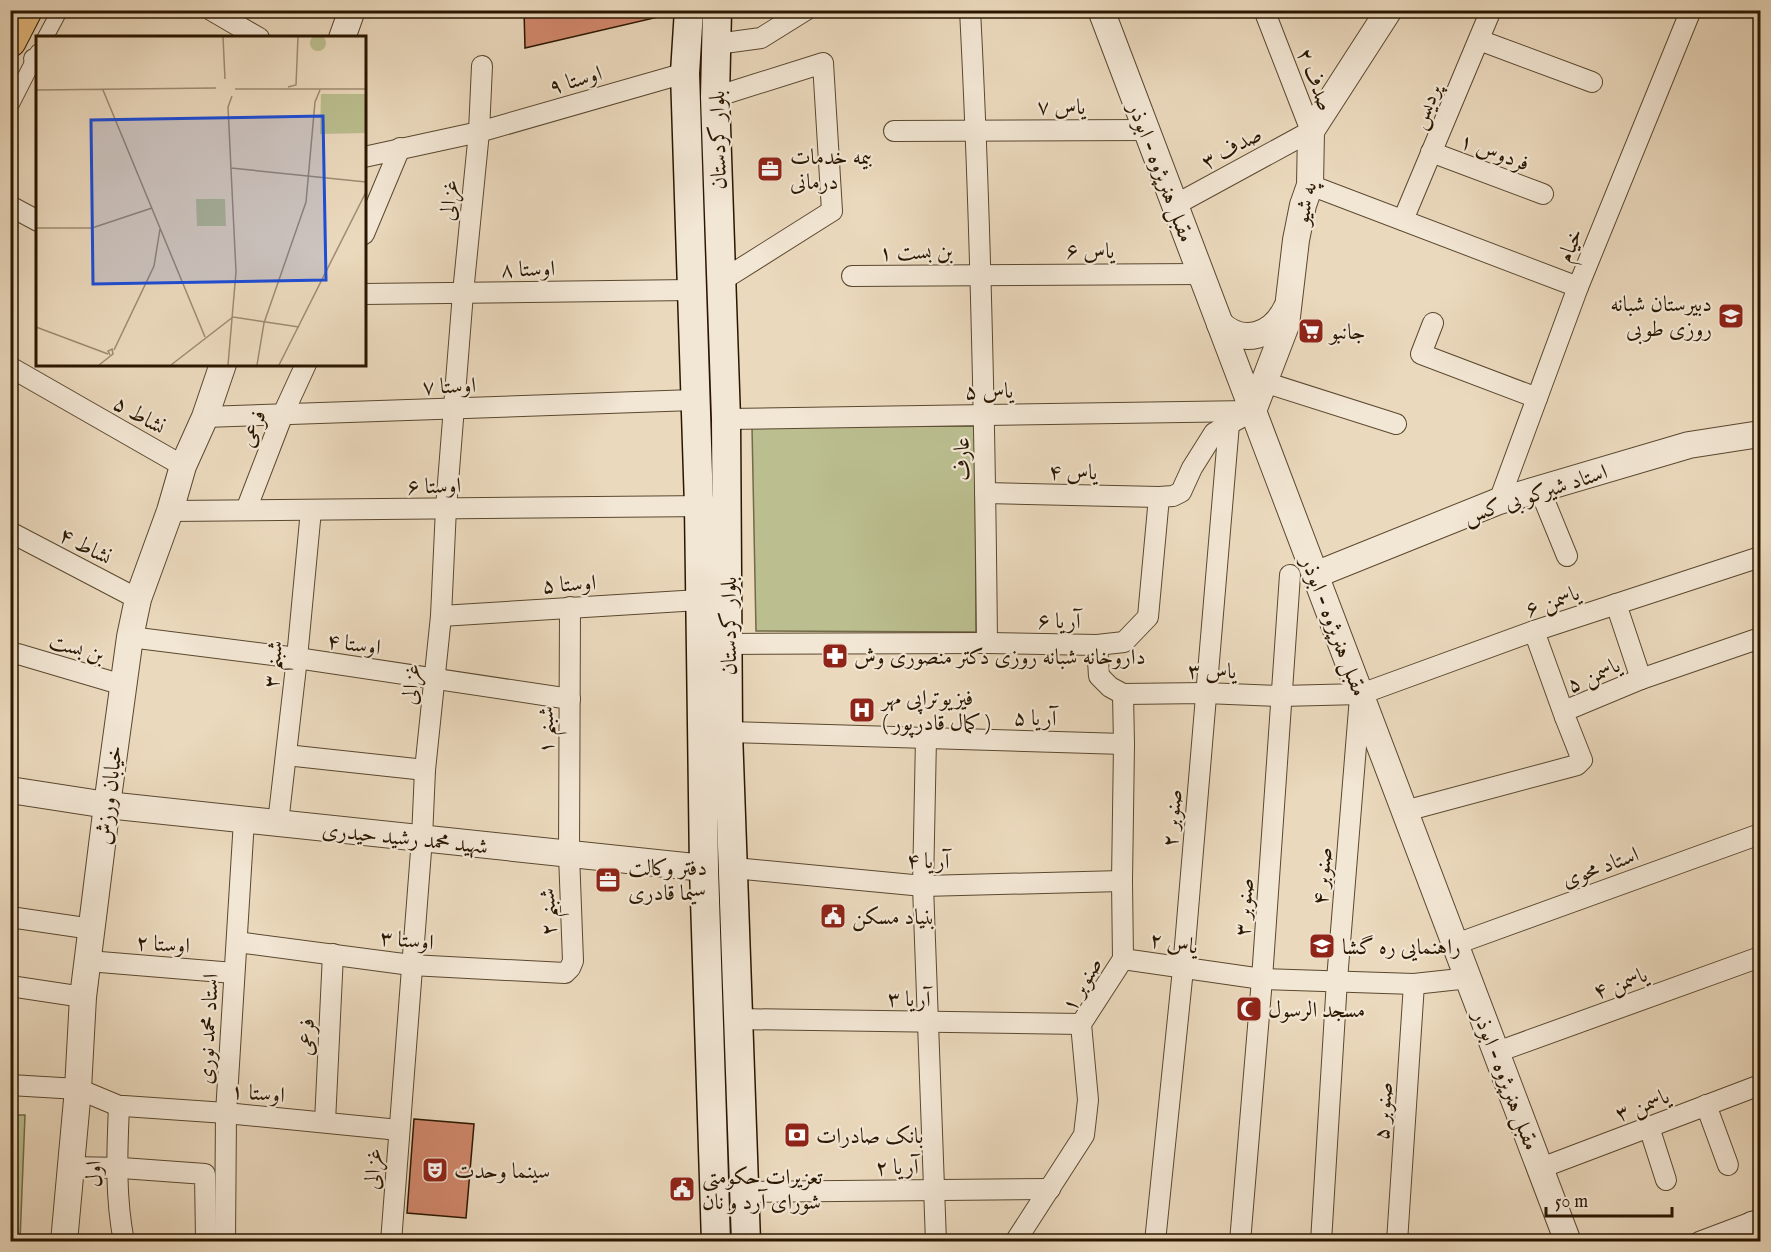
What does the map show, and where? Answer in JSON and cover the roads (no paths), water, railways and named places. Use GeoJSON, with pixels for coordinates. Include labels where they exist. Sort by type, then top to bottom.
{"type":"FeatureCollection","features":[{"type":"Feature","properties":{"kind":"main road"},"geometry":{"type":"LineString","coordinates":[[26,10],[30,53]]}},
{"type":"Feature","properties":{"kind":"main road","name":"بلوار کردستان"},"geometry":{"type":"LineString","coordinates":[[689,10],[685,73],[699,506],[704,868],[716,1242]]}},
{"type":"Feature","properties":{"kind":"main road","name":"بلوار کردستان"},"geometry":{"type":"LineString","coordinates":[[717,10],[715,97],[728,506],[728,732],[746,1242]]}},
{"type":"Feature","properties":{"kind":"street"},"geometry":{"type":"LineString","coordinates":[[46,36],[60,10]]}},
{"type":"Feature","properties":{"kind":"street"},"geometry":{"type":"LineString","coordinates":[[211,10],[256,36]]}},
{"type":"Feature","properties":{"kind":"street"},"geometry":{"type":"LineString","coordinates":[[343,36],[352,10]]}},
{"type":"Feature","properties":{"kind":"street"},"geometry":{"type":"LineString","coordinates":[[717,44],[761,38],[806,10]]}},
{"type":"Feature","properties":{"kind":"street","name":"عارف"},"geometry":{"type":"LineString","coordinates":[[970,10],[976,130],[984,414],[987,643]]}},
{"type":"Feature","properties":{"kind":"street","name":"مقبل هنرپژوه - ابوذر"},"geometry":{"type":"LineString","coordinates":[[1101,10],[1568,1242]]}},
{"type":"Feature","properties":{"kind":"street","name":"صدف ۲"},"geometry":{"type":"LineString","coordinates":[[1264,10],[1311,131]]}},
{"type":"Feature","properties":{"kind":"street"},"geometry":{"type":"LineString","coordinates":[[1311,131],[1389,10]]}},
{"type":"Feature","properties":{"kind":"street","name":"پردیس"},"geometry":{"type":"LineString","coordinates":[[1403,220],[1491,10]]}},
{"type":"Feature","properties":{"kind":"street","name":"خیام"},"geometry":{"type":"LineString","coordinates":[[1499,501],[1578,287],[1691,10]]}},
{"type":"Feature","properties":{"kind":"street"},"geometry":{"type":"LineString","coordinates":[[1479,40],[1592,82]]}},
{"type":"Feature","properties":{"kind":"street"},"geometry":{"type":"LineString","coordinates":[[10,107],[30,53]]}},
{"type":"Feature","properties":{"kind":"street"},"geometry":{"type":"LineString","coordinates":[[715,97],[823,63],[832,211],[721,281]]}},
{"type":"Feature","properties":{"kind":"street"},"geometry":{"type":"LineString","coordinates":[[479,132],[482,66]]}},
{"type":"Feature","properties":{"kind":"street","name":"اوستا ۹"},"geometry":{"type":"LineString","coordinates":[[366,156],[479,132],[685,73]]}},
{"type":"Feature","properties":{"kind":"street","name":"یاس ۷"},"geometry":{"type":"LineString","coordinates":[[894,131],[1146,130]]}},
{"type":"Feature","properties":{"kind":"street","name":"په شیو"},"geometry":{"type":"LineString","coordinates":[[1253,411],[1286,325],[1296,240],[1303,205],[1310,185],[1311,131]]}},
{"type":"Feature","properties":{"kind":"street","name":"صدف ۳"},"geometry":{"type":"LineString","coordinates":[[1175,205],[1311,131]]}},
{"type":"Feature","properties":{"kind":"street","name":"غزالی"},"geometry":{"type":"LineString","coordinates":[[391,1242],[422,838],[425,770],[441,616],[446,508],[463,293],[479,132]]}},
{"type":"Feature","properties":{"kind":"street"},"geometry":{"type":"LineString","coordinates":[[366,229],[400,148]]}},
{"type":"Feature","properties":{"kind":"street","name":"فردوس ۱"},"geometry":{"type":"LineString","coordinates":[[1431,152],[1543,194]]}},
{"type":"Feature","properties":{"kind":"street"},"geometry":{"type":"LineString","coordinates":[[1310,185],[1578,287]]}},
{"type":"Feature","properties":{"kind":"street"},"geometry":{"type":"LineString","coordinates":[[10,206],[36,220]]}},
{"type":"Feature","properties":{"kind":"street","name":"یاس ۶"},"geometry":{"type":"LineString","coordinates":[[980,274],[1201,274]]}},
{"type":"Feature","properties":{"kind":"street","name":"بن بست ۱"},"geometry":{"type":"LineString","coordinates":[[852,276],[980,274]]}},
{"type":"Feature","properties":{"kind":"street","name":"اوستا ۸"},"geometry":{"type":"LineString","coordinates":[[366,294],[691,290]]}},
{"type":"Feature","properties":{"kind":"street"},"geometry":{"type":"LineString","coordinates":[[1220,324],[1227,331],[1237,335],[1258,335],[1276,325],[1290,297]]}},
{"type":"Feature","properties":{"kind":"street"},"geometry":{"type":"LineString","coordinates":[[1433,323],[1421,354],[1537,398]]}},
{"type":"Feature","properties":{"kind":"street","name":"خیابان ورزش"},"geometry":{"type":"LineString","coordinates":[[64,1242],[78,1089],[83,997],[130,637],[138,599],[170,511],[183,466],[205,417],[222,366]]}},
{"type":"Feature","properties":{"kind":"street","name":"فرعی"},"geometry":{"type":"LineString","coordinates":[[246,510],[283,414],[305,366]]}},
{"type":"Feature","properties":{"kind":"street","name":"نشاط ۵"},"geometry":{"type":"LineString","coordinates":[[10,367],[183,466]]}},
{"type":"Feature","properties":{"kind":"street"},"geometry":{"type":"LineString","coordinates":[[1264,382],[1395,424]]}},
{"type":"Feature","properties":{"kind":"street","name":"اوستا ۷"},"geometry":{"type":"LineString","coordinates":[[205,417],[694,400]]}},
{"type":"Feature","properties":{"kind":"street"},"geometry":{"type":"LineString","coordinates":[[1159,497],[1173,496],[1181,492],[1214,432],[1253,411]]}},
{"type":"Feature","properties":{"kind":"street","name":"یاس ۵"},"geometry":{"type":"LineString","coordinates":[[726,419],[1253,411]]}},
{"type":"Feature","properties":{"kind":"street","name":"صنوبر ۲"},"geometry":{"type":"LineString","coordinates":[[1155,1242],[1183,969],[1229,424]]}},
{"type":"Feature","properties":{"kind":"street","name":"استاد شیرکو بی کس"},"geometry":{"type":"LineString","coordinates":[[1315,575],[1499,501],[1689,445],[1761,434]]}},
{"type":"Feature","properties":{"kind":"street"},"geometry":{"type":"LineString","coordinates":[[1540,490],[1567,556]]}},
{"type":"Feature","properties":{"kind":"street","name":"یاس ۴"},"geometry":{"type":"LineString","coordinates":[[985,493],[1159,497]]}},
{"type":"Feature","properties":{"kind":"street","name":"آریا ۶"},"geometry":{"type":"LineString","coordinates":[[728,644],[1096,645],[1124,642],[1148,617],[1159,497]]}},
{"type":"Feature","properties":{"kind":"street","name":"اوستا ۶"},"geometry":{"type":"LineString","coordinates":[[170,511],[728,506]]}},
{"type":"Feature","properties":{"kind":"street","name":"شبنم ۳"},"geometry":{"type":"LineString","coordinates":[[278,823],[311,510]]}},
{"type":"Feature","properties":{"kind":"street","name":"نشاط ۴"},"geometry":{"type":"LineString","coordinates":[[10,532],[138,599]]}},
{"type":"Feature","properties":{"kind":"street","name":"یاسمن ۶"},"geometry":{"type":"LineString","coordinates":[[1361,694],[1534,631],[1761,557]]}},
{"type":"Feature","properties":{"kind":"street","name":"صنوبر ۳"},"geometry":{"type":"LineString","coordinates":[[1240,1242],[1262,979],[1290,574]]}},
{"type":"Feature","properties":{"kind":"street","name":"اوستا ۵"},"geometry":{"type":"LineString","coordinates":[[441,616],[699,600]]}},
{"type":"Feature","properties":{"kind":"street"},"geometry":{"type":"LineString","coordinates":[[1616,604],[1641,679]]}},
{"type":"Feature","properties":{"kind":"street","name":"شبنم ۱"},"geometry":{"type":"LineString","coordinates":[[569,854],[570,607]]}},
{"type":"Feature","properties":{"kind":"street"},"geometry":{"type":"LineString","coordinates":[[1534,631],[1565,717]]}},
{"type":"Feature","properties":{"kind":"street","name":"اوستا ۴"},"geometry":{"type":"LineString","coordinates":[[130,637],[297,658],[570,699]]}},
{"type":"Feature","properties":{"kind":"street","name":"یاسمن ۵"},"geometry":{"type":"LineString","coordinates":[[1405,812],[1580,763],[1581,758],[1565,717],[1569,709],[1641,679],[1761,638]]}},
{"type":"Feature","properties":{"kind":"street"},"geometry":{"type":"LineString","coordinates":[[1096,645],[1099,676],[1110,687],[1123,694]]}},
{"type":"Feature","properties":{"kind":"street","name":"بن بست"},"geometry":{"type":"LineString","coordinates":[[18,654],[123,685]]}},
{"type":"Feature","properties":{"kind":"street","name":"یاس ۳"},"geometry":{"type":"LineString","coordinates":[[1123,694],[1205,693],[1281,696],[1361,694]]}},
{"type":"Feature","properties":{"kind":"street","name":"صنوبر ۱"},"geometry":{"type":"LineString","coordinates":[[1015,1242],[1084,1135],[1088,1100],[1081,1024],[1123,959],[1123,694]]}},
{"type":"Feature","properties":{"kind":"street","name":"صنوبر ۴"},"geometry":{"type":"LineString","coordinates":[[1321,1242],[1337,980],[1361,694]]}},
{"type":"Feature","properties":{"kind":"street","name":"آریا ۵"},"geometry":{"type":"LineString","coordinates":[[728,732],[1124,744]]}},
{"type":"Feature","properties":{"kind":"street"},"geometry":{"type":"LineString","coordinates":[[926,738],[923,886],[936,1242]]}},
{"type":"Feature","properties":{"kind":"street"},"geometry":{"type":"LineString","coordinates":[[286,754],[425,770]]}},
{"type":"Feature","properties":{"kind":"street","name":"شهید محمد رشید حیدری"},"geometry":{"type":"LineString","coordinates":[[10,790],[107,805],[704,868]]}},
{"type":"Feature","properties":{"kind":"street","name":"استاد محمد نوری"},"geometry":{"type":"LineString","coordinates":[[225,1242],[226,1113],[244,820]]}},
{"type":"Feature","properties":{"kind":"street","name":"استاد محوی"},"geometry":{"type":"LineString","coordinates":[[1456,944],[1761,834]]}},
{"type":"Feature","properties":{"kind":"street","name":"شبنم ۲"},"geometry":{"type":"LineString","coordinates":[[569,854],[573,961],[570,968]]}},
{"type":"Feature","properties":{"kind":"street","name":"آریا ۴"},"geometry":{"type":"LineString","coordinates":[[734,868],[923,886],[1122,881]]}},
{"type":"Feature","properties":{"kind":"street"},"geometry":{"type":"LineString","coordinates":[[10,917],[92,929]]}},
{"type":"Feature","properties":{"kind":"street","name":"اوستا ۳"},"geometry":{"type":"LineString","coordinates":[[237,942],[411,966],[565,973],[570,968]]}},
{"type":"Feature","properties":{"kind":"street","name":"فرعی"},"geometry":{"type":"LineString","coordinates":[[325,1122],[333,954]]}},
{"type":"Feature","properties":{"kind":"street","name":"یاسمن ۴"},"geometry":{"type":"LineString","coordinates":[[1497,1052],[1761,957]]}},
{"type":"Feature","properties":{"kind":"street","name":"یاس ۲"},"geometry":{"type":"LineString","coordinates":[[1123,959],[1262,979],[1414,984],[1468,978]]}},
{"type":"Feature","properties":{"kind":"street","name":"اوستا ۲"},"geometry":{"type":"LineString","coordinates":[[88,961],[234,973]]}},
{"type":"Feature","properties":{"kind":"street","name":"صنوبر ۵"},"geometry":{"type":"LineString","coordinates":[[1398,1242],[1414,984]]}},
{"type":"Feature","properties":{"kind":"street"},"geometry":{"type":"LineString","coordinates":[[10,986],[83,997]]}},
{"type":"Feature","properties":{"kind":"street","name":"آریا ۳"},"geometry":{"type":"LineString","coordinates":[[737,1019],[1081,1024]]}},
{"type":"Feature","properties":{"kind":"street","name":"اوستا ۱"},"geometry":{"type":"LineString","coordinates":[[10,1085],[78,1089],[119,1106],[226,1113],[399,1130]]}},
{"type":"Feature","properties":{"kind":"street","name":"یاسمن ۳"},"geometry":{"type":"LineString","coordinates":[[1541,1168],[1706,1105],[1760,1088]]}},
{"type":"Feature","properties":{"kind":"street"},"geometry":{"type":"LineString","coordinates":[[1706,1105],[1728,1165]]}},
{"type":"Feature","properties":{"kind":"street","name":"اول"},"geometry":{"type":"LineString","coordinates":[[119,1106],[117,1167],[119,1214],[124,1242]]}},
{"type":"Feature","properties":{"kind":"street"},"geometry":{"type":"LineString","coordinates":[[1649,1127],[1666,1180]]}},
{"type":"Feature","properties":{"kind":"street"},"geometry":{"type":"LineString","coordinates":[[70,1167],[117,1167],[205,1174],[206,1239]]}},
{"type":"Feature","properties":{"kind":"street","name":"آریا ۲"},"geometry":{"type":"LineString","coordinates":[[744,1192],[1050,1189]]}},
{"type":"Feature","properties":{"kind":"street"},"geometry":{"type":"LineString","coordinates":[[1698,1242],[1756,1221],[1760,1242]]}},
{"type":"Feature","properties":{"kind":"place","name":"بیمه خدمات درمانی"},"geometry":{"type":"Point","coordinates":[770,169]}},
{"type":"Feature","properties":{"kind":"place","name":"دبیرستان شبانه روزی طوبی"},"geometry":{"type":"Point","coordinates":[1731,316]}},
{"type":"Feature","properties":{"kind":"place","name":"جانبو"},"geometry":{"type":"Point","coordinates":[1311,331]}},
{"type":"Feature","properties":{"kind":"place","name":"داروخانه شبانه روزی دکتر منصوری وش"},"geometry":{"type":"Point","coordinates":[835,656]}},
{"type":"Feature","properties":{"kind":"place","name":"فیزیوتراپی مهر ( کمال قادرپور )"},"geometry":{"type":"Point","coordinates":[862,710]}},
{"type":"Feature","properties":{"kind":"place","name":"دفتر وکالت سیما قادری"},"geometry":{"type":"Point","coordinates":[608,880]}},
{"type":"Feature","properties":{"kind":"place","name":"بنیاد مسکن"},"geometry":{"type":"Point","coordinates":[833,916]}},
{"type":"Feature","properties":{"kind":"place","name":"راهنمایی ره گشا"},"geometry":{"type":"Point","coordinates":[1322,946]}},
{"type":"Feature","properties":{"kind":"place","name":"مسجد الرسول"},"geometry":{"type":"Point","coordinates":[1249,1009]}},
{"type":"Feature","properties":{"kind":"place","name":"بانک صادرات"},"geometry":{"type":"Point","coordinates":[797,1135]}},
{"type":"Feature","properties":{"kind":"place","name":"سینما وحدت"},"geometry":{"type":"Point","coordinates":[435,1170]}},
{"type":"Feature","properties":{"kind":"place","name":"تعزیرات حکومتی شورای آرد و نان"},"geometry":{"type":"Point","coordinates":[682,1189]}}]}
